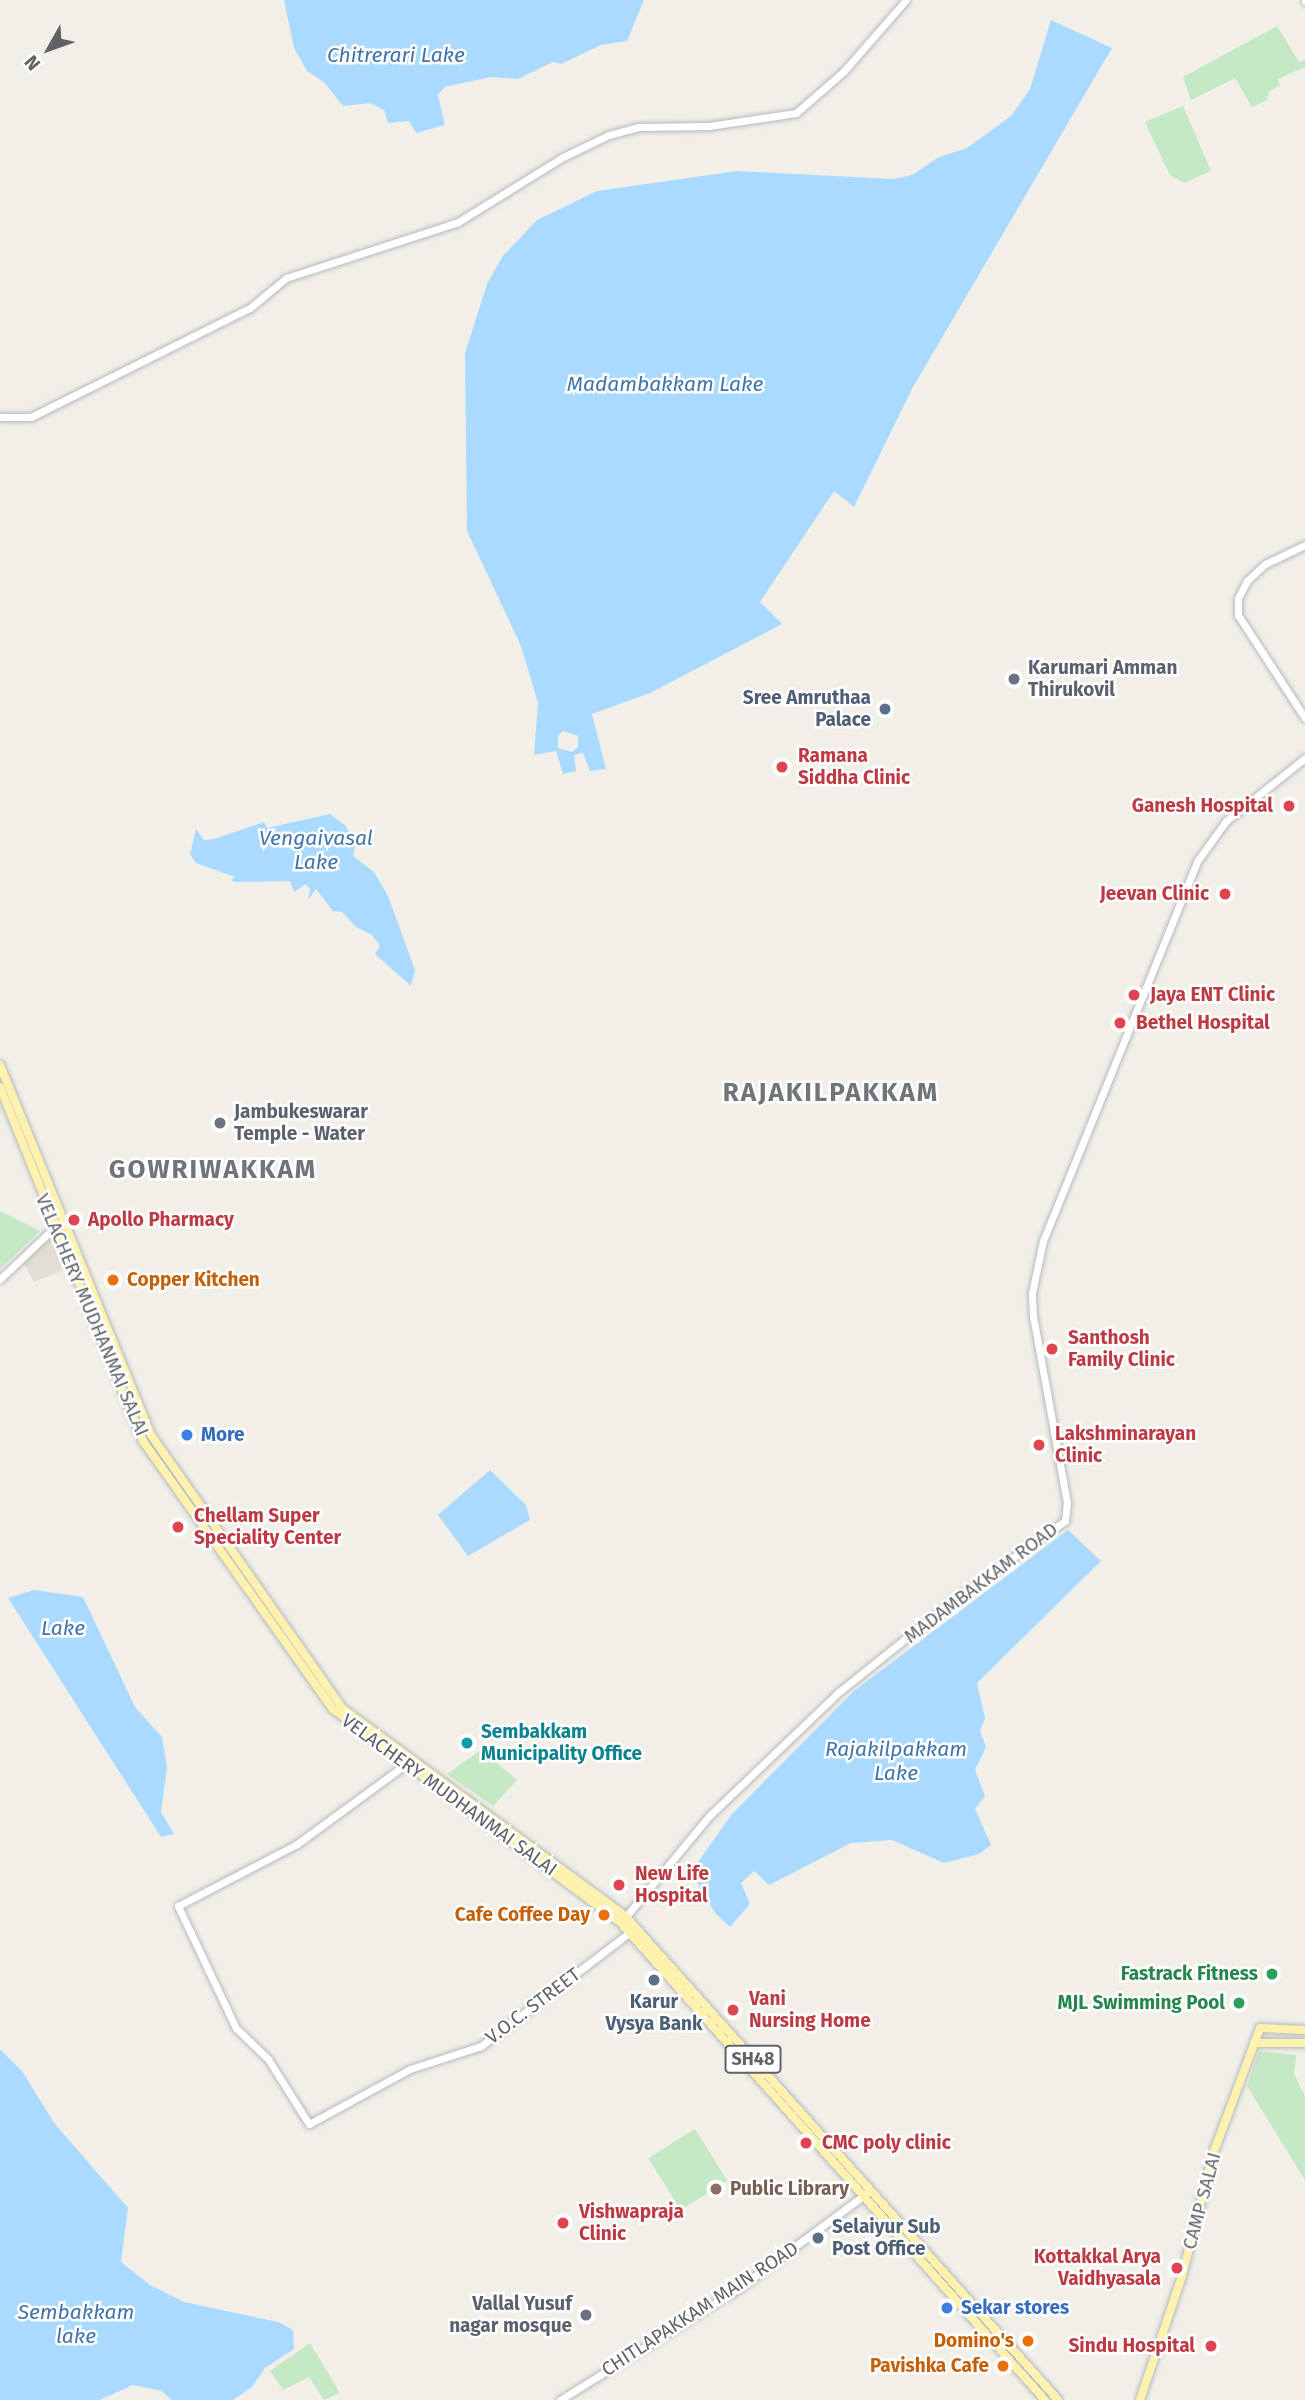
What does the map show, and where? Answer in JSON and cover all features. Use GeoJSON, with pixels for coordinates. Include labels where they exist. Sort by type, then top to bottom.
{"type":"FeatureCollection","features":[{"type":"Feature","properties":{"kind":"main road","name":"VELACHERY MUDHANMAI SALAI"},"geometry":{"type":"LineString","coordinates":[[0,1065],[58,1224]]}},
{"type":"Feature","properties":{"kind":"main road","name":"VELACHERY MUDHANMAI SALAI"},"geometry":{"type":"LineString","coordinates":[[0,1087],[131,1398],[148,1448],[333,1709],[623,1920],[867,2193],[962,2307],[1045,2400]]}},
{"type":"Feature","properties":{"kind":"main road","name":"CAMP SALAI"},"geometry":{"type":"LineString","coordinates":[[1140,2400],[1182,2276],[1212,2158],[1260,2028],[1305,2030]]}},
{"type":"Feature","properties":{"kind":"main road"},"geometry":{"type":"LineString","coordinates":[[1254,2043],[1305,2043]]}},
{"type":"Feature","properties":{"kind":"main road","name":"VELACHERY MUDHANMAI SALAI"},"geometry":{"type":"LineString","coordinates":[[867,2193],[880,2201],[1058,2400]]}},
{"type":"Feature","properties":{"kind":"street"},"geometry":{"type":"LineString","coordinates":[[0,417],[31,417],[250,308],[286,278],[458,222],[563,157],[610,135],[639,127],[709,125],[796,113],[844,71],[906,0]]}},
{"type":"Feature","properties":{"kind":"street"},"geometry":{"type":"LineString","coordinates":[[1305,545],[1265,564],[1238,598],[1238,615],[1248,633],[1305,718]]}},
{"type":"Feature","properties":{"kind":"street","name":"MADAMBAKKAM ROAD"},"geometry":{"type":"LineString","coordinates":[[623,1920],[709,1816],[840,1691],[960,1595],[1065,1521],[1067,1503],[1033,1315],[1032,1293],[1043,1241],[1198,860],[1226,821],[1305,758]]}},
{"type":"Feature","properties":{"kind":"street"},"geometry":{"type":"LineString","coordinates":[[0,1279],[58,1224]]}},
{"type":"Feature","properties":{"kind":"street","name":"V.O.C. STREET"},"geometry":{"type":"LineString","coordinates":[[409,1763],[297,1844],[178,1906],[236,2028],[268,2059],[309,2124],[419,2064],[481,2046],[633,1931]]}},
{"type":"Feature","properties":{"kind":"street","name":"CHITLAPAKKAM MAIN ROAD"},"geometry":{"type":"LineString","coordinates":[[560,2400],[739,2288],[867,2193]]}},
{"type":"Feature","properties":{"kind":"shaded area"},"geometry":{"type":"Polygon","coordinates":[[[52,1233],[68,1268],[34,1282],[22,1261],[52,1233]]]}},
{"type":"Feature","properties":{"kind":"green space"},"geometry":{"type":"Polygon","coordinates":[[[1277,26],[1299,62],[1305,60],[1305,67],[1278,79],[1280,85],[1269,92],[1267,100],[1252,107],[1235,78],[1191,100],[1183,77],[1277,26]]]}},
{"type":"Feature","properties":{"kind":"green space"},"geometry":{"type":"Polygon","coordinates":[[[1183,106],[1211,171],[1184,183],[1170,175],[1145,122],[1183,106]]]}},
{"type":"Feature","properties":{"kind":"green space"},"geometry":{"type":"Polygon","coordinates":[[[0,1211],[40,1231],[0,1269],[0,1211]]]}},
{"type":"Feature","properties":{"kind":"green space"},"geometry":{"type":"Polygon","coordinates":[[[481,1750],[517,1780],[493,1806],[447,1774],[481,1750]]]}},
{"type":"Feature","properties":{"kind":"green space"},"geometry":{"type":"Polygon","coordinates":[[[1259,2051],[1296,2055],[1294,2074],[1305,2096],[1305,2180],[1247,2086],[1259,2051]]]}},
{"type":"Feature","properties":{"kind":"green space"},"geometry":{"type":"Polygon","coordinates":[[[695,2129],[727,2181],[681,2210],[648,2158],[695,2129]]]}},
{"type":"Feature","properties":{"kind":"green space"},"geometry":{"type":"Polygon","coordinates":[[[310,2343],[340,2393],[324,2400],[309,2377],[283,2390],[270,2371],[310,2343]]]}},
{"type":"Feature","properties":{"kind":"water","name":"Chitrerari Lake"},"geometry":{"type":"Polygon","coordinates":[[[284,0],[644,0],[627,41],[601,45],[561,64],[553,62],[518,79],[491,77],[445,87],[438,95],[445,125],[416,133],[409,121],[388,123],[384,110],[370,103],[343,106],[324,82],[307,71],[294,48],[284,0]]]}},
{"type":"Feature","properties":{"kind":"water","name":"Madambakkam Lake"},"geometry":{"type":"Polygon","coordinates":[[[1051,20],[1112,48],[913,387],[854,507],[834,491],[760,602],[782,624],[650,693],[592,714],[606,769],[590,771],[583,753],[574,755],[576,771],[563,774],[556,751],[534,755],[538,703],[521,646],[467,531],[465,353],[487,284],[502,257],[537,220],[597,191],[737,171],[893,179],[912,175],[939,157],[967,148],[1011,116],[1030,89],[1051,20]],[[563,731],[558,736],[558,748],[572,752],[578,747],[578,736],[563,731]]]}},
{"type":"Feature","properties":{"kind":"water","name":"Vengaivasal Lake"},"geometry":{"type":"Polygon","coordinates":[[[330,814],[346,826],[355,847],[353,856],[374,872],[388,896],[415,970],[411,986],[375,954],[380,946],[372,935],[356,927],[342,912],[333,911],[316,889],[308,900],[310,889],[306,884],[294,892],[290,881],[234,882],[231,880],[235,877],[196,863],[190,854],[196,829],[204,840],[214,839],[264,822],[267,828],[330,814]]]}},
{"type":"Feature","properties":{"kind":"water"},"geometry":{"type":"Polygon","coordinates":[[[490,1470],[526,1505],[530,1520],[468,1556],[438,1515],[490,1470]]]}},
{"type":"Feature","properties":{"kind":"water","name":"Rajakilpakkam Lake"},"geometry":{"type":"Polygon","coordinates":[[[1068,1530],[1101,1561],[977,1683],[985,1718],[980,1731],[986,1747],[975,1770],[985,1796],[975,1809],[991,1845],[979,1854],[944,1863],[892,1840],[851,1843],[769,1885],[754,1871],[741,1883],[750,1904],[730,1927],[715,1913],[691,1872],[731,1815],[854,1691],[1068,1530]]]}},
{"type":"Feature","properties":{"kind":"water","name":"Lake"},"geometry":{"type":"Polygon","coordinates":[[[34,1590],[83,1597],[135,1707],[162,1737],[167,1767],[161,1812],[174,1834],[161,1837],[8,1598],[34,1590]]]}},
{"type":"Feature","properties":{"kind":"water","name":"Sembakkam lake"},"geometry":{"type":"Polygon","coordinates":[[[0,2049],[22,2071],[55,2124],[128,2208],[121,2262],[150,2285],[184,2302],[278,2322],[293,2330],[294,2349],[265,2368],[252,2387],[233,2400],[171,2400],[162,2391],[133,2385],[100,2400],[0,2400],[0,2049]]]}},
{"type":"Feature","properties":{"kind":"place","name":"Karumari Amman Thirukovil"},"geometry":{"type":"Point","coordinates":[1014,679]}},
{"type":"Feature","properties":{"kind":"place","name":"Sree Amruthaa Palace"},"geometry":{"type":"Point","coordinates":[885,709]}},
{"type":"Feature","properties":{"kind":"place","name":"Ramana Siddha Clinic"},"geometry":{"type":"Point","coordinates":[782,767]}},
{"type":"Feature","properties":{"kind":"place","name":"Ganesh Hospital"},"geometry":{"type":"Point","coordinates":[1289,806]}},
{"type":"Feature","properties":{"kind":"place","name":"Jeevan Clinic"},"geometry":{"type":"Point","coordinates":[1225,894]}},
{"type":"Feature","properties":{"kind":"place","name":"Jaya ENT Clinic"},"geometry":{"type":"Point","coordinates":[1134,995]}},
{"type":"Feature","properties":{"kind":"place","name":"Bethel Hospital"},"geometry":{"type":"Point","coordinates":[1120,1023]}},
{"type":"Feature","properties":{"kind":"place","name":"Jambukeswarar Temple - Water"},"geometry":{"type":"Point","coordinates":[220,1123]}},
{"type":"Feature","properties":{"kind":"place","name":"Apollo Pharmacy"},"geometry":{"type":"Point","coordinates":[74,1220]}},
{"type":"Feature","properties":{"kind":"place","name":"Copper Kitchen"},"geometry":{"type":"Point","coordinates":[113,1280]}},
{"type":"Feature","properties":{"kind":"place","name":"Santhosh Family Clinic"},"geometry":{"type":"Point","coordinates":[1052,1349]}},
{"type":"Feature","properties":{"kind":"place","name":"More"},"geometry":{"type":"Point","coordinates":[187,1435]}},
{"type":"Feature","properties":{"kind":"place","name":"Lakshminarayan Clinic"},"geometry":{"type":"Point","coordinates":[1039,1445]}},
{"type":"Feature","properties":{"kind":"place","name":"Chellam Super Speciality Center"},"geometry":{"type":"Point","coordinates":[178,1527]}},
{"type":"Feature","properties":{"kind":"place","name":"Sembakkam Municipality Office"},"geometry":{"type":"Point","coordinates":[467,1743]}},
{"type":"Feature","properties":{"kind":"place","name":"New Life Hospital"},"geometry":{"type":"Point","coordinates":[619,1885]}},
{"type":"Feature","properties":{"kind":"place","name":"Cafe Coffee Day"},"geometry":{"type":"Point","coordinates":[604,1915]}},
{"type":"Feature","properties":{"kind":"place","name":"Fastrack Fitness"},"geometry":{"type":"Point","coordinates":[1272,1974]}},
{"type":"Feature","properties":{"kind":"place","name":"Karur Vysya Bank"},"geometry":{"type":"Point","coordinates":[654,1980]}},
{"type":"Feature","properties":{"kind":"place","name":"MJL Swimming Pool"},"geometry":{"type":"Point","coordinates":[1239,2003]}},
{"type":"Feature","properties":{"kind":"place","name":"Vani Nursing Home"},"geometry":{"type":"Point","coordinates":[733,2010]}},
{"type":"Feature","properties":{"kind":"place","name":"CMC poly clinic"},"geometry":{"type":"Point","coordinates":[806,2143]}},
{"type":"Feature","properties":{"kind":"place","name":"Public Library"},"geometry":{"type":"Point","coordinates":[716,2189]}},
{"type":"Feature","properties":{"kind":"place","name":"Vishwapraja Clinic"},"geometry":{"type":"Point","coordinates":[563,2223]}},
{"type":"Feature","properties":{"kind":"place","name":"Selaiyur Sub Post Office"},"geometry":{"type":"Point","coordinates":[818,2238]}},
{"type":"Feature","properties":{"kind":"place","name":"Kottakkal Arya Vaidhyasala"},"geometry":{"type":"Point","coordinates":[1177,2268]}},
{"type":"Feature","properties":{"kind":"place","name":"Sekar stores"},"geometry":{"type":"Point","coordinates":[947,2308]}},
{"type":"Feature","properties":{"kind":"place","name":"Vallal Yusuf nagar mosque"},"geometry":{"type":"Point","coordinates":[586,2315]}},
{"type":"Feature","properties":{"kind":"place","name":"Domino's"},"geometry":{"type":"Point","coordinates":[1028,2341]}},
{"type":"Feature","properties":{"kind":"place","name":"Sindu Hospital"},"geometry":{"type":"Point","coordinates":[1211,2346]}},
{"type":"Feature","properties":{"kind":"place","name":"Pavishka Cafe"},"geometry":{"type":"Point","coordinates":[1003,2366]}},
{"type":"Feature","properties":{"kind":"district","name":"RAJAKILPAKKAM"},"geometry":{"type":"Point","coordinates":[831,1093]}},
{"type":"Feature","properties":{"kind":"district","name":"GOWRIWAKKAM"},"geometry":{"type":"Point","coordinates":[213,1170]}}]}
